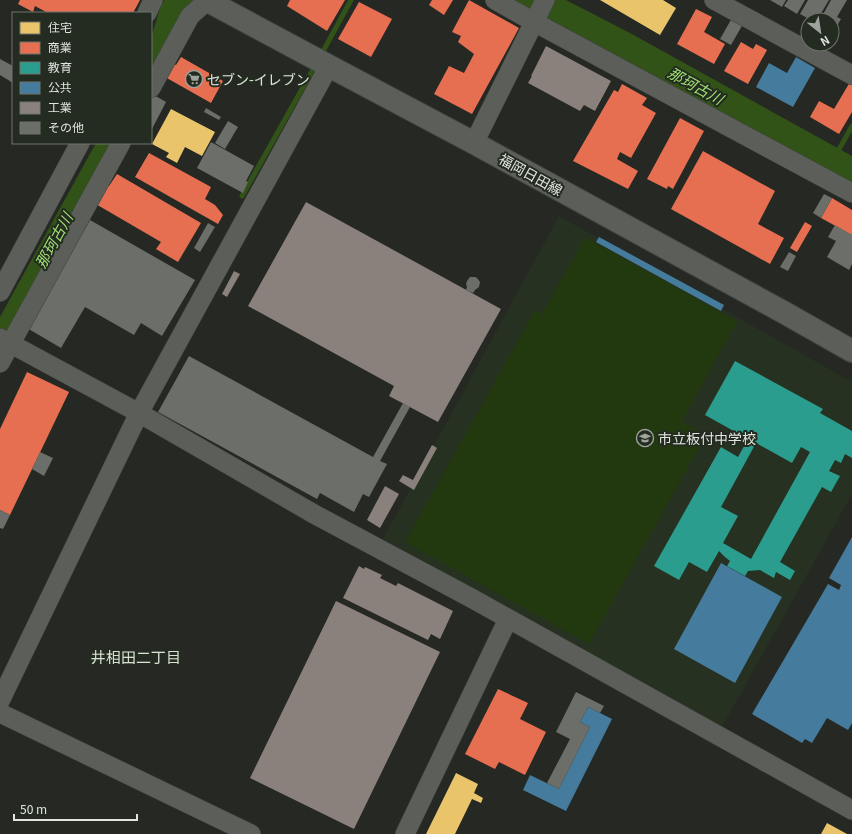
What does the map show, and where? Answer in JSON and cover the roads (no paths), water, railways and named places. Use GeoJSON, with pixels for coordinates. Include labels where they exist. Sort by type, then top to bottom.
{"type":"FeatureCollection","features":[{"type":"Feature","properties":{"kind":"main road","name":"福岡日田線"},"geometry":{"type":"LineString","coordinates":[[207,0],[474,143],[852,351]]}},
{"type":"Feature","properties":{"kind":"street"},"geometry":{"type":"LineString","coordinates":[[147,12],[153,0]]}},
{"type":"Feature","properties":{"kind":"street"},"geometry":{"type":"LineString","coordinates":[[152,86],[190,16],[207,0]]}},
{"type":"Feature","properties":{"kind":"street"},"geometry":{"type":"LineString","coordinates":[[495,0],[852,193]]}},
{"type":"Feature","properties":{"kind":"street"},"geometry":{"type":"LineString","coordinates":[[474,143],[545,0]]}},
{"type":"Feature","properties":{"kind":"street"},"geometry":{"type":"LineString","coordinates":[[714,0],[852,75]]}},
{"type":"Feature","properties":{"kind":"street"},"geometry":{"type":"LineString","coordinates":[[0,701],[139,413],[329,66]]}},
{"type":"Feature","properties":{"kind":"street"},"geometry":{"type":"LineString","coordinates":[[0,292],[79,144]]}},
{"type":"Feature","properties":{"kind":"street"},"geometry":{"type":"LineString","coordinates":[[0,363],[5,341],[120,144]]}},
{"type":"Feature","properties":{"kind":"street"},"geometry":{"type":"LineString","coordinates":[[5,341],[139,413],[321,517],[852,810]]}},
{"type":"Feature","properties":{"kind":"street"},"geometry":{"type":"LineString","coordinates":[[405,834],[508,619]]}},
{"type":"Feature","properties":{"kind":"street"},"geometry":{"type":"LineString","coordinates":[[0,713],[251,834]]}},
{"type":"Feature","properties":{"kind":"water"},"geometry":{"type":"Polygon","coordinates":[[[164,0],[200,0],[152,79],[152,35],[161,5],[164,0]]]}},
{"type":"Feature","properties":{"kind":"water","name":"那珂古川"},"geometry":{"type":"Polygon","coordinates":[[[514,0],[566,0],[630,33],[852,156],[852,184],[568,31],[514,0]]]}},
{"type":"Feature","properties":{"kind":"water","name":"那珂古川"},"geometry":{"type":"Polygon","coordinates":[[[95,144],[116,144],[0,358],[0,317],[95,144]]]}},
{"type":"Feature","properties":{"kind":"waterway"},"geometry":{"type":"LineString","coordinates":[[321,55],[351,0]]}},
{"type":"Feature","properties":{"kind":"waterway"},"geometry":{"type":"LineString","coordinates":[[242,196],[316,64]]}},
{"type":"Feature","properties":{"kind":"waterway"},"geometry":{"type":"LineString","coordinates":[[837,153],[852,126]]}},
{"type":"Feature","properties":{"kind":"place","name":"セブン-イレブン"},"geometry":{"type":"Point","coordinates":[194,79]}},
{"type":"Feature","properties":{"kind":"place","name":"市立板付中学校"},"geometry":{"type":"Point","coordinates":[645,438]}},
{"type":"Feature","properties":{"kind":"district","name":"井相田二丁目"},"geometry":{"type":"Point","coordinates":[136,656]}}]}
